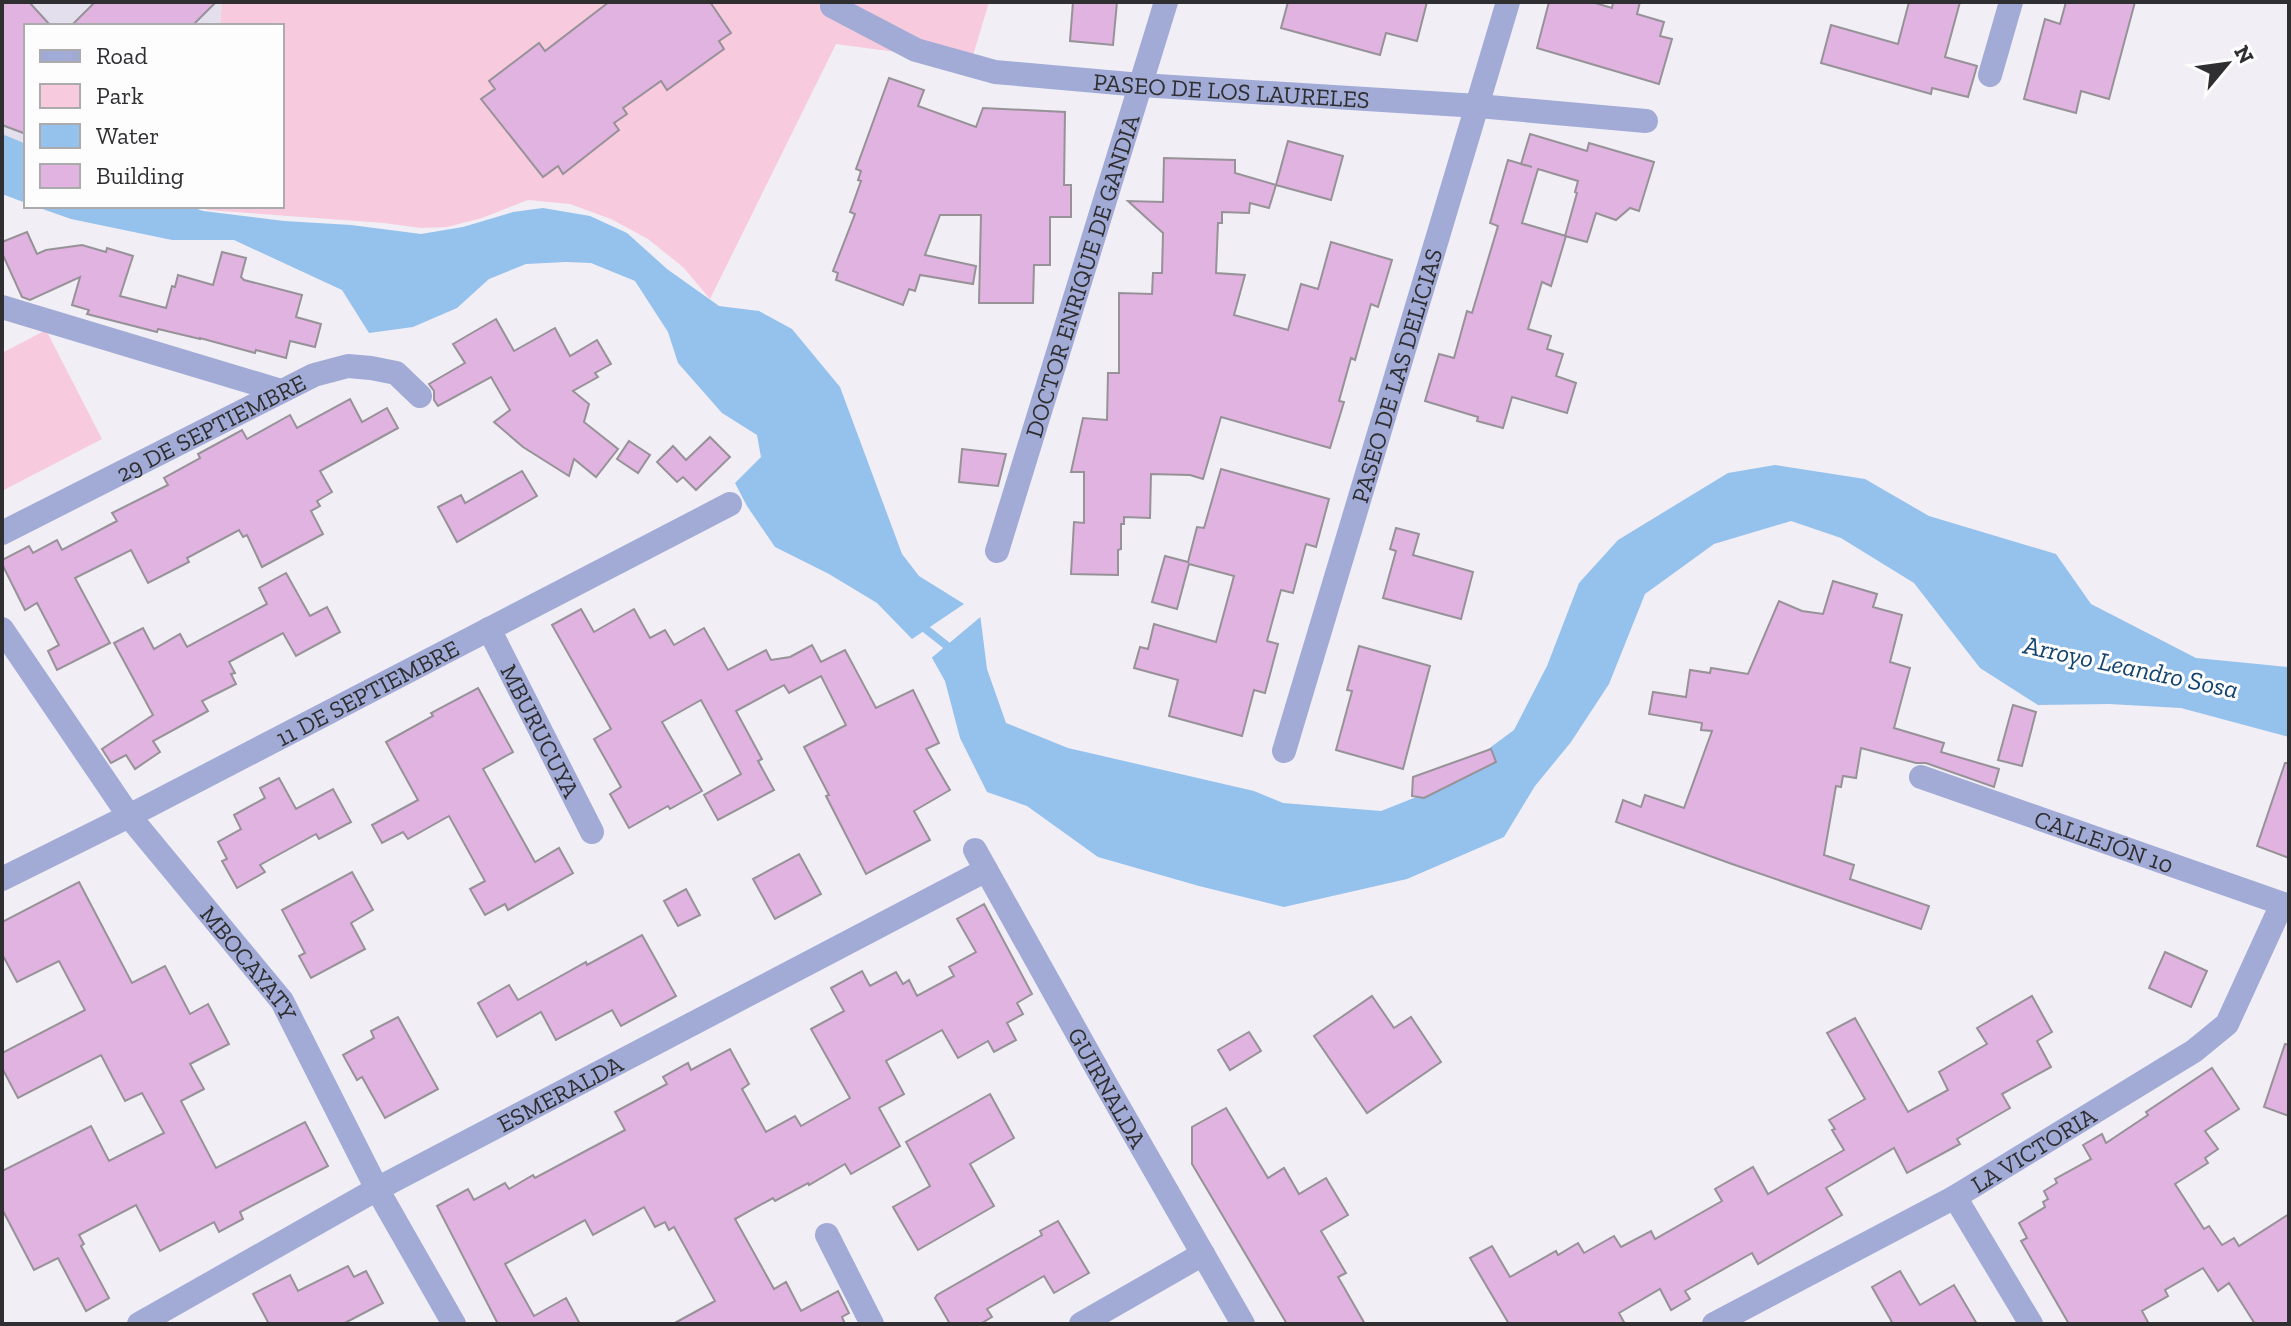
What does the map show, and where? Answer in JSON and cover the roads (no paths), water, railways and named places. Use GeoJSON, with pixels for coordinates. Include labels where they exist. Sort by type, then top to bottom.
{"type":"FeatureCollection","features":[{"type":"Feature","properties":{"kind":"street","name":"DOCTOR ENRIQUE DE GANDIA"},"geometry":{"type":"LineString","coordinates":[[997,551],[1166,2]]}},
{"type":"Feature","properties":{"kind":"street","name":"PASEO DE LAS DELICIAS"},"geometry":{"type":"LineString","coordinates":[[1284,751],[1508,2]]}},
{"type":"Feature","properties":{"kind":"street"},"geometry":{"type":"LineString","coordinates":[[1990,75],[2011,2]]}},
{"type":"Feature","properties":{"kind":"street","name":"PASEO DE LOS LAURELES"},"geometry":{"type":"LineString","coordinates":[[832,6],[916,50],[995,72],[1646,121]]}},
{"type":"Feature","properties":{"kind":"street"},"geometry":{"type":"LineString","coordinates":[[2,307],[281,391]]}},
{"type":"Feature","properties":{"kind":"street","name":"29 DE SEPTIEMBRE"},"geometry":{"type":"LineString","coordinates":[[2,533],[314,375],[348,366],[396,373],[420,396]]}},
{"type":"Feature","properties":{"kind":"street","name":"11 DE SEPTIEMBRE"},"geometry":{"type":"LineString","coordinates":[[2,879],[730,504]]}},
{"type":"Feature","properties":{"kind":"street","name":"MBOCAYATY"},"geometry":{"type":"LineString","coordinates":[[2,629],[129,816],[282,1001],[377,1189],[454,1324]]}},
{"type":"Feature","properties":{"kind":"street","name":"MBURUCUYA"},"geometry":{"type":"LineString","coordinates":[[489,629],[592,832]]}},
{"type":"Feature","properties":{"kind":"street","name":"CALLEJÓN 10"},"geometry":{"type":"LineString","coordinates":[[1921,777],[2286,905]]}},
{"type":"Feature","properties":{"kind":"street","name":"ESMERALDA"},"geometry":{"type":"LineString","coordinates":[[139,1324],[377,1189],[980,860]]}},
{"type":"Feature","properties":{"kind":"street","name":"GUIRNALDA"},"geometry":{"type":"LineString","coordinates":[[980,860],[1243,1324]]}},
{"type":"Feature","properties":{"kind":"street","name":"LA VICTORIA"},"geometry":{"type":"LineString","coordinates":[[1714,1324],[1955,1197],[2194,1051],[2227,1024],[2286,905]]}},
{"type":"Feature","properties":{"kind":"street"},"geometry":{"type":"LineString","coordinates":[[1955,1197],[2031,1324]]}},
{"type":"Feature","properties":{"kind":"street"},"geometry":{"type":"LineString","coordinates":[[827,1235],[872,1324]]}},
{"type":"Feature","properties":{"kind":"street"},"geometry":{"type":"LineString","coordinates":[[1081,1324],[1203,1254]]}},
{"type":"Feature","properties":{"kind":"water"},"geometry":{"type":"Polygon","coordinates":[[[2,134],[24,143],[24,202],[2,194],[2,134]]]}},
{"type":"Feature","properties":{"kind":"water"},"geometry":{"type":"Polygon","coordinates":[[[40,208],[195,208],[284,221],[421,234],[543,208],[590,216],[627,233],[667,269],[719,306],[759,311],[792,329],[840,387],[902,554],[919,576],[964,604],[912,639],[877,603],[775,547],[735,483],[761,457],[757,435],[722,413],[678,363],[668,332],[635,281],[591,263],[526,264],[489,279],[457,308],[413,327],[369,333],[342,290],[234,240],[172,240],[71,219],[40,208]]]}},
{"type":"Feature","properties":{"kind":"water"},"geometry":{"type":"Polygon","coordinates":[[[1775,465],[1865,479],[1929,516],[2056,554],[2091,604],[2196,658],[2289,667],[2289,737],[2181,708],[2109,704],[2038,705],[1980,668],[1914,583],[1841,538],[1791,521],[1714,544],[1645,594],[1609,684],[1571,742],[1535,786],[1504,837],[1407,879],[1284,907],[1098,857],[1027,806],[987,792],[960,738],[945,681],[931,656],[980,614],[987,669],[1006,723],[1068,748],[1254,791],[1283,803],[1381,811],[1457,781],[1476,758],[1514,730],[1547,666],[1579,583],[1618,540],[1728,473],[1775,465]]]}},
{"type":"Feature","properties":{"kind":"waterway","name":"Arroyo Leandro Sosa"},"geometry":{"type":"LineString","coordinates":[[918,623],[946,645],[949,651]]}}]}
